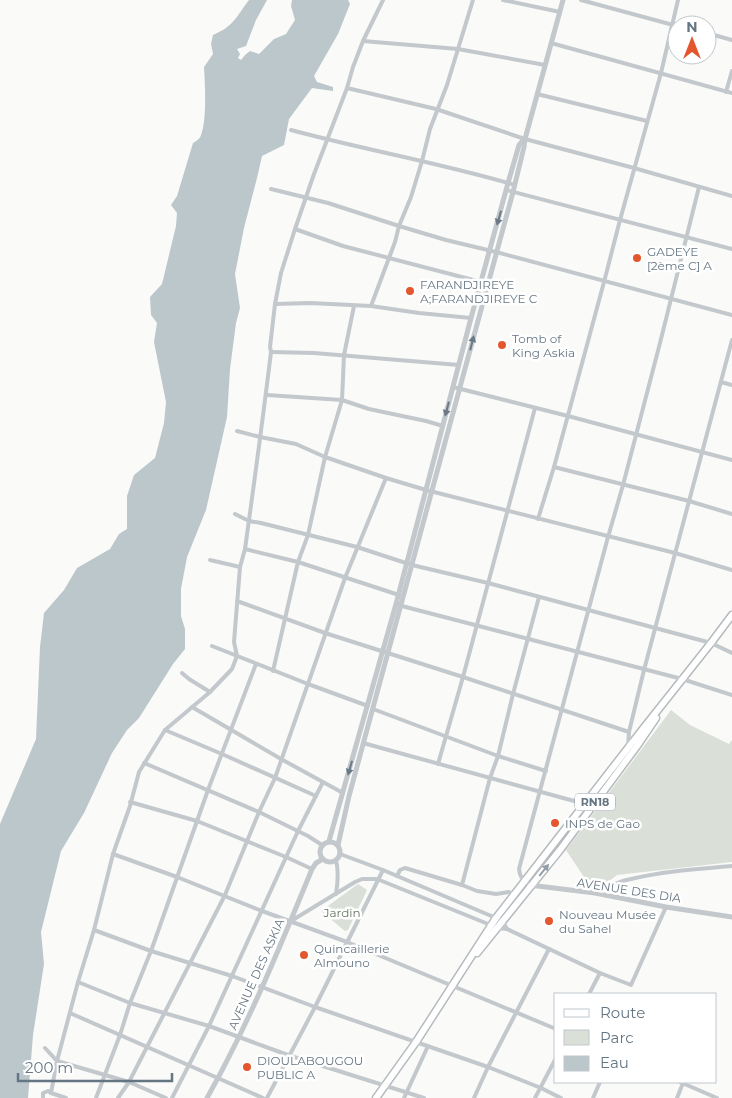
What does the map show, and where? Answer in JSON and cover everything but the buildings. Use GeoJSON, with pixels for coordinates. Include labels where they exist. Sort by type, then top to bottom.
{"type":"FeatureCollection","features":[{"type":"Feature","properties":{"kind":"main road","name":"RN18"},"geometry":{"type":"LineString","coordinates":[[376,1098],[416,1042],[491,924],[732,615]]}},
{"type":"Feature","properties":{"kind":"main road","name":"RN18"},"geometry":{"type":"LineString","coordinates":[[462,971],[566,842],[637,746],[682,679]]}},
{"type":"Feature","properties":{"kind":"street"},"geometry":{"type":"LineString","coordinates":[[52,1093],[57,1061],[78,982],[94,930],[113,854],[139,772],[165,730],[210,692],[232,669],[236,656],[234,642],[240,567],[245,550],[267,395],[274,304],[281,273],[306,197],[363,41],[383,0]]}},
{"type":"Feature","properties":{"kind":"street"},"geometry":{"type":"LineString","coordinates":[[371,306],[411,197],[430,128],[473,0]]}},
{"type":"Feature","properties":{"kind":"street"},"geometry":{"type":"LineString","coordinates":[[502,0],[560,12]]}},
{"type":"Feature","properties":{"kind":"street"},"geometry":{"type":"LineString","coordinates":[[329,841],[336,843],[341,851],[336,860],[329,862],[322,859],[320,852],[322,845],[329,841],[342,793],[370,708],[429,491],[460,389],[563,0]]}},
{"type":"Feature","properties":{"kind":"street"},"geometry":{"type":"LineString","coordinates":[[581,0],[667,23]]}},
{"type":"Feature","properties":{"kind":"street"},"geometry":{"type":"LineString","coordinates":[[674,15],[678,0]]}},
{"type":"Feature","properties":{"kind":"street"},"geometry":{"type":"LineString","coordinates":[[717,36],[732,40]]}},
{"type":"Feature","properties":{"kind":"street"},"geometry":{"type":"LineString","coordinates":[[363,41],[458,49],[545,65]]}},
{"type":"Feature","properties":{"kind":"street"},"geometry":{"type":"LineString","coordinates":[[551,43],[732,93]]}},
{"type":"Feature","properties":{"kind":"street"},"geometry":{"type":"LineString","coordinates":[[538,519],[568,416],[667,46]]}},
{"type":"Feature","properties":{"kind":"street"},"geometry":{"type":"LineString","coordinates":[[726,92],[732,71]]}},
{"type":"Feature","properties":{"kind":"street"},"geometry":{"type":"LineString","coordinates":[[347,88],[436,109],[525,139],[732,196]]}},
{"type":"Feature","properties":{"kind":"street"},"geometry":{"type":"LineString","coordinates":[[538,94],[647,121]]}},
{"type":"Feature","properties":{"kind":"street"},"geometry":{"type":"LineString","coordinates":[[291,130],[422,160],[514,186]]}},
{"type":"Feature","properties":{"kind":"street"},"geometry":{"type":"LineString","coordinates":[[429,491],[443,426],[471,318],[519,146],[525,139]]}},
{"type":"Feature","properties":{"kind":"street"},"geometry":{"type":"LineString","coordinates":[[524,883],[520,869],[623,485],[699,187]]}},
{"type":"Feature","properties":{"kind":"street"},"geometry":{"type":"LineString","coordinates":[[271,189],[328,203],[454,242],[732,315]]}},
{"type":"Feature","properties":{"kind":"street"},"geometry":{"type":"LineString","coordinates":[[506,190],[732,249]]}},
{"type":"Feature","properties":{"kind":"street"},"geometry":{"type":"LineString","coordinates":[[295,229],[343,246],[481,282]]}},
{"type":"Feature","properties":{"kind":"street"},"geometry":{"type":"LineString","coordinates":[[274,304],[310,303],[371,306],[471,318]]}},
{"type":"Feature","properties":{"kind":"street"},"geometry":{"type":"LineString","coordinates":[[273,671],[298,562],[308,535],[324,457],[342,400],[344,355],[354,306]]}},
{"type":"Feature","properties":{"kind":"street"},"geometry":{"type":"LineString","coordinates":[[627,749],[629,732],[644,670],[732,340]]}},
{"type":"Feature","properties":{"kind":"street"},"geometry":{"type":"LineString","coordinates":[[271,352],[344,355],[459,365]]}},
{"type":"Feature","properties":{"kind":"street"},"geometry":{"type":"LineString","coordinates":[[721,382],[732,385]]}},
{"type":"Feature","properties":{"kind":"street"},"geometry":{"type":"LineString","coordinates":[[453,387],[732,460]]}},
{"type":"Feature","properties":{"kind":"street"},"geometry":{"type":"LineString","coordinates":[[267,395],[342,400],[369,409],[443,426]]}},
{"type":"Feature","properties":{"kind":"street"},"geometry":{"type":"LineString","coordinates":[[438,764],[535,408]]}},
{"type":"Feature","properties":{"kind":"street"},"geometry":{"type":"LineString","coordinates":[[237,431],[296,444],[324,457],[429,491],[675,553],[732,570]]}},
{"type":"Feature","properties":{"kind":"street"},"geometry":{"type":"LineString","coordinates":[[554,467],[689,501],[732,514]]}},
{"type":"Feature","properties":{"kind":"street"},"geometry":{"type":"LineString","coordinates":[[118,1098],[129,1082],[225,895],[275,778],[345,578],[386,478]]}},
{"type":"Feature","properties":{"kind":"street"},"geometry":{"type":"LineString","coordinates":[[235,514],[249,521],[357,547],[410,564],[711,643],[732,653]]}},
{"type":"Feature","properties":{"kind":"street"},"geometry":{"type":"LineString","coordinates":[[245,550],[298,562],[399,595]]}},
{"type":"Feature","properties":{"kind":"street"},"geometry":{"type":"LineString","coordinates":[[210,560],[240,567]]}},
{"type":"Feature","properties":{"kind":"street"},"geometry":{"type":"LineString","coordinates":[[399,605],[399,595],[410,564]]}},
{"type":"Feature","properties":{"kind":"street"},"geometry":{"type":"LineString","coordinates":[[462,885],[540,597]]}},
{"type":"Feature","properties":{"kind":"street"},"geometry":{"type":"LineString","coordinates":[[237,602],[325,633],[629,732]]}},
{"type":"Feature","properties":{"kind":"street"},"geometry":{"type":"LineString","coordinates":[[399,605],[682,679],[732,695]]}},
{"type":"Feature","properties":{"kind":"street"},"geometry":{"type":"LineString","coordinates":[[212,646],[498,756],[546,771]]}},
{"type":"Feature","properties":{"kind":"street"},"geometry":{"type":"LineString","coordinates":[[96,1098],[256,664]]}},
{"type":"Feature","properties":{"kind":"street"},"geometry":{"type":"LineString","coordinates":[[182,673],[210,692]]}},
{"type":"Feature","properties":{"kind":"street"},"geometry":{"type":"LineString","coordinates":[[192,707],[342,793]]}},
{"type":"Feature","properties":{"kind":"street"},"geometry":{"type":"LineString","coordinates":[[338,845],[370,708]]}},
{"type":"Feature","properties":{"kind":"street"},"geometry":{"type":"LineString","coordinates":[[165,730],[316,796]]}},
{"type":"Feature","properties":{"kind":"street"},"geometry":{"type":"LineString","coordinates":[[363,743],[585,804]]}},
{"type":"Feature","properties":{"kind":"street"},"geometry":{"type":"LineString","coordinates":[[144,763],[260,812],[298,830],[322,845]]}},
{"type":"Feature","properties":{"kind":"street"},"geometry":{"type":"LineString","coordinates":[[172,1098],[190,1066],[298,830],[323,782]]}},
{"type":"Feature","properties":{"kind":"street"},"geometry":{"type":"LineString","coordinates":[[130,802],[197,821],[312,869]]}},
{"type":"Feature","properties":{"kind":"street"},"geometry":{"type":"LineString","coordinates":[[113,854],[347,942],[554,1028]]}},
{"type":"Feature","properties":{"kind":"street"},"geometry":{"type":"LineString","coordinates":[[340,854],[383,870],[496,918],[503,922],[507,929]]}},
{"type":"Feature","properties":{"kind":"street","name":"AVENUE DES ASKIA"},"geometry":{"type":"LineString","coordinates":[[208,1098],[239,1038],[312,869],[322,859]]}},
{"type":"Feature","properties":{"kind":"street"},"geometry":{"type":"LineString","coordinates":[[336,860],[338,868],[336,894]]}},
{"type":"Feature","properties":{"kind":"street"},"geometry":{"type":"LineString","coordinates":[[595,894],[609,886],[630,879],[678,871],[732,866]]}},
{"type":"Feature","properties":{"kind":"street"},"geometry":{"type":"LineString","coordinates":[[397,876],[400,870],[405,868],[462,885],[477,892],[504,894],[509,892],[514,894]]}},
{"type":"Feature","properties":{"kind":"street"},"geometry":{"type":"LineString","coordinates":[[266,1098],[315,1007],[383,870]]}},
{"type":"Feature","properties":{"kind":"street"},"geometry":{"type":"LineString","coordinates":[[291,921],[355,882],[378,879],[498,928],[507,929],[600,973],[631,985],[666,907]]}},
{"type":"Feature","properties":{"kind":"street","name":"AVENUE DES DIA"},"geometry":{"type":"LineString","coordinates":[[524,883],[531,886],[595,894],[732,917]]}},
{"type":"Feature","properties":{"kind":"street"},"geometry":{"type":"LineString","coordinates":[[94,930],[151,951],[232,976],[488,1067],[561,1098]]}},
{"type":"Feature","properties":{"kind":"street"},"geometry":{"type":"LineString","coordinates":[[474,1098],[549,948]]}},
{"type":"Feature","properties":{"kind":"street"},"geometry":{"type":"LineString","coordinates":[[590,993],[600,973]]}},
{"type":"Feature","properties":{"kind":"street"},"geometry":{"type":"LineString","coordinates":[[78,982],[130,1003],[209,1026],[288,1055],[424,1098]]}},
{"type":"Feature","properties":{"kind":"street"},"geometry":{"type":"LineString","coordinates":[[70,1013],[263,1098]]}},
{"type":"Feature","properties":{"kind":"street"},"geometry":{"type":"LineString","coordinates":[[404,1098],[428,1046]]}},
{"type":"Feature","properties":{"kind":"street"},"geometry":{"type":"LineString","coordinates":[[45,1048],[57,1061],[129,1082],[166,1098]]}},
{"type":"Feature","properties":{"kind":"street"},"geometry":{"type":"LineString","coordinates":[[535,1098],[554,1062]]}},
{"type":"Feature","properties":{"kind":"street"},"geometry":{"type":"LineString","coordinates":[[593,1098],[600,1083]]}},
{"type":"Feature","properties":{"kind":"street"},"geometry":{"type":"LineString","coordinates":[[676,1098],[681,1083]]}},
{"type":"Feature","properties":{"kind":"street"},"geometry":{"type":"LineString","coordinates":[[683,1083],[717,1098]]}},
{"type":"Feature","properties":{"kind":"street"},"geometry":{"type":"LineString","coordinates":[[43,1098],[44,1092],[48,1091],[66,1098]]}},
{"type":"Feature","properties":{"kind":"green space"},"geometry":{"type":"Polygon","coordinates":[[[671,710],[690,725],[729,744],[732,740],[732,862],[617,875],[604,885],[588,883],[566,850],[671,710]]]}},
{"type":"Feature","properties":{"kind":"green space","name":"Jardin"},"geometry":{"type":"Polygon","coordinates":[[[358,884],[367,890],[348,930],[345,931],[321,911],[358,884]]]}},
{"type":"Feature","properties":{"kind":"water"},"geometry":{"type":"Polygon","coordinates":[[[249,0],[267,0],[256,20],[246,46],[237,49],[240,54],[238,58],[241,60],[250,51],[259,54],[274,39],[286,34],[295,20],[291,6],[292,0],[348,0],[350,4],[338,34],[314,76],[317,82],[333,87],[333,91],[312,88],[289,119],[284,145],[262,156],[235,274],[240,308],[236,323],[230,369],[227,417],[206,510],[187,557],[181,589],[181,616],[185,629],[185,649],[173,664],[139,718],[127,730],[112,753],[84,813],[61,851],[41,932],[44,964],[33,1035],[28,1098],[0,1098],[0,824],[36,739],[40,647],[44,613],[64,590],[77,568],[110,549],[119,534],[127,529],[127,496],[134,475],[155,458],[164,423],[166,402],[154,342],[157,323],[151,315],[150,297],[162,284],[176,226],[177,213],[171,205],[177,196],[193,143],[200,138],[203,128],[205,101],[204,67],[213,54],[211,44],[213,35],[226,28],[249,0]]]}},
{"type":"Feature","properties":{"kind":"place","name":"GADEYE [2ème C] A"},"geometry":{"type":"Point","coordinates":[637,258]}},
{"type":"Feature","properties":{"kind":"place","name":"FARANDJIREYE A;FARANDJIREYE C"},"geometry":{"type":"Point","coordinates":[410,291]}},
{"type":"Feature","properties":{"kind":"place","name":"Tomb of King Askia"},"geometry":{"type":"Point","coordinates":[502,345]}},
{"type":"Feature","properties":{"kind":"place","name":"INPS de Gao"},"geometry":{"type":"Point","coordinates":[555,823]}},
{"type":"Feature","properties":{"kind":"place","name":"Nouveau Musée du Sahel"},"geometry":{"type":"Point","coordinates":[549,921]}},
{"type":"Feature","properties":{"kind":"place","name":"Quincaillerie Almouno"},"geometry":{"type":"Point","coordinates":[304,955]}},
{"type":"Feature","properties":{"kind":"place","name":"DIOULABOUGOU PUBLIC A"},"geometry":{"type":"Point","coordinates":[247,1067]}}]}
